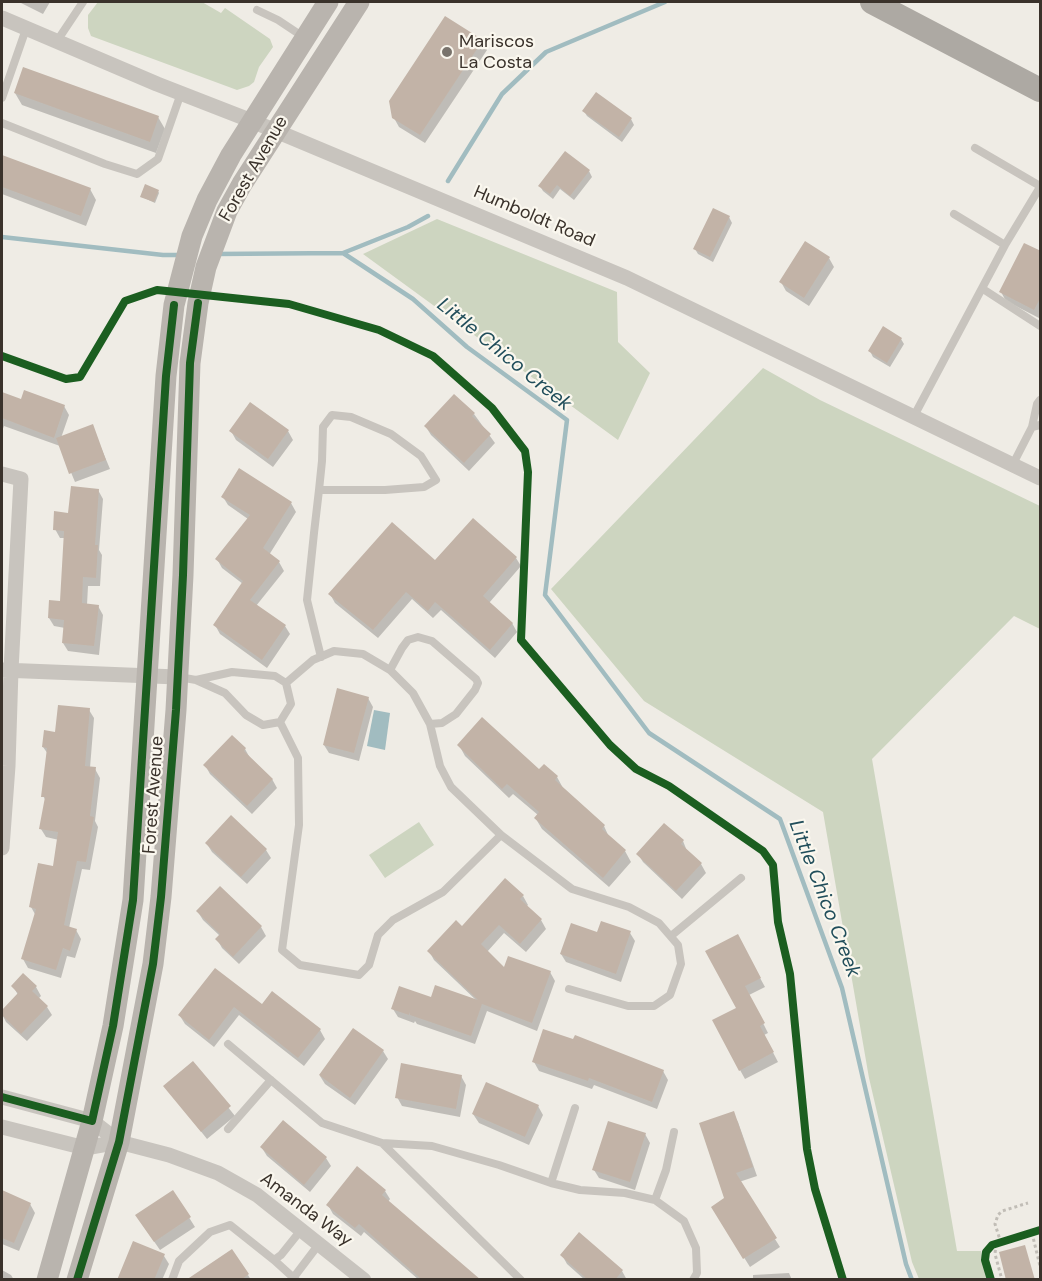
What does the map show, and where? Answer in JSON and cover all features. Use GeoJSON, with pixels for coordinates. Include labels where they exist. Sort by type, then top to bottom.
{"type":"FeatureCollection","features":[{"type":"Feature","properties":{"kind":"main road"},"geometry":{"type":"LineString","coordinates":[[872,2],[1041,90]]}},
{"type":"Feature","properties":{"kind":"street","name":"Forest Avenue"},"geometry":{"type":"LineString","coordinates":[[47,1280],[92,1121],[113,1026],[133,900],[166,376],[174,305],[192,236],[207,200],[231,155],[328,2]]}},
{"type":"Feature","properties":{"kind":"street","name":"Forest Avenue"},"geometry":{"type":"LineString","coordinates":[[77,1280],[119,1142],[153,964],[187,678],[183,575],[190,363],[198,303],[206,267],[227,211],[276,130],[359,2]]}},
{"type":"Feature","properties":{"kind":"street","name":"Humboldt Road"},"geometry":{"type":"LineString","coordinates":[[2,18],[276,130],[627,278],[1041,477]]}},
{"type":"Feature","properties":{"kind":"street"},"geometry":{"type":"LineString","coordinates":[[2,474],[21,479],[6,670],[8,766],[2,848]]}},
{"type":"Feature","properties":{"kind":"street"},"geometry":{"type":"LineString","coordinates":[[6,670],[187,678]]}},
{"type":"Feature","properties":{"kind":"street"},"geometry":{"type":"LineString","coordinates":[[2,1097],[92,1121],[119,1142]]}},
{"type":"Feature","properties":{"kind":"street"},"geometry":{"type":"LineString","coordinates":[[2,1127],[85,1148],[119,1142]]}},
{"type":"Feature","properties":{"kind":"street","name":"Amanda Way"},"geometry":{"type":"LineString","coordinates":[[119,1142],[169,1155],[218,1173],[257,1195],[364,1280]]}},
{"type":"Feature","properties":{"kind":"lane"},"geometry":{"type":"LineString","coordinates":[[57,41],[83,2]]}},
{"type":"Feature","properties":{"kind":"lane"},"geometry":{"type":"LineString","coordinates":[[257,10],[278,20],[306,39]]}},
{"type":"Feature","properties":{"kind":"lane"},"geometry":{"type":"LineString","coordinates":[[2,98],[26,29]]}},
{"type":"Feature","properties":{"kind":"lane"},"geometry":{"type":"LineString","coordinates":[[2,123],[105,164],[137,174],[158,159],[181,93]]}},
{"type":"Feature","properties":{"kind":"lane"},"geometry":{"type":"LineString","coordinates":[[914,416],[1005,245],[1041,186],[975,148]]}},
{"type":"Feature","properties":{"kind":"lane"},"geometry":{"type":"LineString","coordinates":[[954,214],[1005,245]]}},
{"type":"Feature","properties":{"kind":"lane"},"geometry":{"type":"LineString","coordinates":[[983,289],[1041,326]]}},
{"type":"Feature","properties":{"kind":"lane"},"geometry":{"type":"LineString","coordinates":[[1013,464],[1036,426],[1037,404],[1041,400]]}},
{"type":"Feature","properties":{"kind":"lane"},"geometry":{"type":"LineString","coordinates":[[319,490],[385,490],[424,487],[436,480],[421,456],[391,434],[351,417],[332,414],[323,428],[322,461],[307,600],[321,657]]}},
{"type":"Feature","properties":{"kind":"lane"},"geometry":{"type":"LineString","coordinates":[[390,670],[408,640],[418,637],[432,641],[476,679],[478,684],[476,690],[456,714],[442,723],[429,724]]}},
{"type":"Feature","properties":{"kind":"lane"},"geometry":{"type":"LineString","coordinates":[[286,682],[313,660],[334,651],[363,654],[390,670],[413,693],[429,724],[440,766],[451,787],[501,835],[572,889],[629,907],[658,923],[678,945],[681,964],[670,996],[654,1006],[628,1006],[569,989]]}},
{"type":"Feature","properties":{"kind":"lane"},"geometry":{"type":"LineString","coordinates":[[187,678],[232,672],[275,676],[286,682],[291,704],[280,723]]}},
{"type":"Feature","properties":{"kind":"lane"},"geometry":{"type":"LineString","coordinates":[[187,678],[225,693],[246,715],[263,725],[280,723]]}},
{"type":"Feature","properties":{"kind":"lane"},"geometry":{"type":"LineString","coordinates":[[280,723],[298,758],[299,825],[282,950],[300,965],[359,975],[369,965],[378,935],[393,920],[443,892],[501,835]]}},
{"type":"Feature","properties":{"kind":"lane"},"geometry":{"type":"LineString","coordinates":[[670,936],[741,878]]}},
{"type":"Feature","properties":{"kind":"lane"},"geometry":{"type":"LineString","coordinates":[[228,1044],[322,1124],[382,1143],[432,1146],[580,1190],[625,1193],[655,1200],[684,1221],[696,1248],[697,1273],[693,1280]]}},
{"type":"Feature","properties":{"kind":"lane"},"geometry":{"type":"LineString","coordinates":[[228,1130],[271,1080]]}},
{"type":"Feature","properties":{"kind":"lane"},"geometry":{"type":"LineString","coordinates":[[551,1183],[574,1108]]}},
{"type":"Feature","properties":{"kind":"lane"},"geometry":{"type":"LineString","coordinates":[[655,1200],[666,1170],[674,1132]]}},
{"type":"Feature","properties":{"kind":"lane"},"geometry":{"type":"LineString","coordinates":[[382,1143],[521,1280]]}},
{"type":"Feature","properties":{"kind":"lane"},"geometry":{"type":"LineString","coordinates":[[172,1280],[179,1261],[210,1232],[230,1225],[295,1278],[320,1244]]}},
{"type":"Feature","properties":{"kind":"lane"},"geometry":{"type":"LineString","coordinates":[[274,1260],[281,1255],[301,1230]]}},
{"type":"Feature","properties":{"kind":"path"},"geometry":{"type":"LineString","coordinates":[[1002,1280],[995,1254],[998,1244],[995,1224],[998,1215],[1002,1211],[1028,1203]]}},
{"type":"Feature","properties":{"kind":"path"},"geometry":{"type":"LineString","coordinates":[[1021,1236],[1041,1230]]}},
{"type":"Feature","properties":{"kind":"path"},"geometry":{"type":"LineString","coordinates":[[1032,1233],[1041,1266]]}},
{"type":"Feature","properties":{"kind":"path"},"geometry":{"type":"LineString","coordinates":[[986,1252],[998,1244],[1011,1240]]}},
{"type":"Feature","properties":{"kind":"green space"},"geometry":{"type":"Polygon","coordinates":[[[98,2],[202,2],[221,13],[225,8],[270,39],[273,47],[259,67],[254,82],[237,90],[91,36],[88,28],[88,15],[98,2]]]}},
{"type":"Feature","properties":{"kind":"green space"},"geometry":{"type":"Polygon","coordinates":[[[437,219],[617,292],[618,342],[650,373],[618,440],[363,254],[437,219]]]}},
{"type":"Feature","properties":{"kind":"green space"},"geometry":{"type":"Polygon","coordinates":[[[763,368],[820,400],[1040,506],[1040,629],[1014,616],[872,759],[957,1251],[981,1251],[987,1279],[919,1279],[912,1262],[869,1078],[823,812],[644,701],[551,589],[763,368]]]}},
{"type":"Feature","properties":{"kind":"green space"},"geometry":{"type":"Polygon","coordinates":[[[419,822],[434,845],[385,878],[369,855],[419,822]]]}},
{"type":"Feature","properties":{"kind":"water"},"geometry":{"type":"Polygon","coordinates":[[[374,710],[390,713],[385,750],[367,746],[374,710]]]}},
{"type":"Feature","properties":{"kind":"building"},"geometry":{"type":"Polygon","coordinates":[[[445,16],[483,40],[420,135],[392,118],[389,101],[445,16]]]}},
{"type":"Feature","properties":{"kind":"building"},"geometry":{"type":"Polygon","coordinates":[[[23,67],[159,116],[150,142],[14,93],[23,67]]]}},
{"type":"Feature","properties":{"kind":"building"},"geometry":{"type":"Polygon","coordinates":[[[596,92],[632,118],[619,137],[582,111],[596,92]]]}},
{"type":"Feature","properties":{"kind":"building"},"geometry":{"type":"Polygon","coordinates":[[[565,151],[590,170],[570,196],[557,185],[550,194],[538,186],[565,151]]]}},
{"type":"Feature","properties":{"kind":"building"},"geometry":{"type":"Polygon","coordinates":[[[2,155],[91,188],[81,216],[2,187],[2,155]]]}},
{"type":"Feature","properties":{"kind":"building"},"geometry":{"type":"Polygon","coordinates":[[[145,184],[159,190],[154,202],[140,197],[145,184]]]}},
{"type":"Feature","properties":{"kind":"building"},"geometry":{"type":"Polygon","coordinates":[[[713,208],[730,216],[710,257],[693,249],[713,208]]]}},
{"type":"Feature","properties":{"kind":"building"},"geometry":{"type":"Polygon","coordinates":[[[805,241],[830,257],[804,298],[779,282],[805,241]]]}},
{"type":"Feature","properties":{"kind":"building"},"geometry":{"type":"Polygon","coordinates":[[[1024,243],[1041,251],[1041,297],[1034,310],[999,292],[1024,243]]]}},
{"type":"Feature","properties":{"kind":"building"},"geometry":{"type":"Polygon","coordinates":[[[883,326],[902,338],[887,363],[868,351],[883,326]]]}},
{"type":"Feature","properties":{"kind":"building"},"geometry":{"type":"Polygon","coordinates":[[[24,390],[65,405],[54,438],[2,418],[2,392],[21,399],[24,390]]]}},
{"type":"Feature","properties":{"kind":"building"},"geometry":{"type":"Polygon","coordinates":[[[454,394],[475,413],[472,416],[491,434],[464,463],[424,426],[454,394]]]}},
{"type":"Feature","properties":{"kind":"building"},"geometry":{"type":"Polygon","coordinates":[[[250,402],[289,430],[268,459],[229,431],[250,402]]]}},
{"type":"Feature","properties":{"kind":"building"},"geometry":{"type":"Polygon","coordinates":[[[93,424],[106,460],[69,474],[56,438],[93,424]]]}},
{"type":"Feature","properties":{"kind":"building"},"geometry":{"type":"Polygon","coordinates":[[[239,468],[292,502],[263,548],[280,561],[250,600],[286,625],[262,660],[213,625],[243,581],[215,559],[250,515],[221,497],[239,468]]]}},
{"type":"Feature","properties":{"kind":"building"},"geometry":{"type":"Polygon","coordinates":[[[71,486],[99,489],[95,545],[98,545],[96,578],[83,577],[82,603],[99,605],[94,646],[62,643],[64,620],[48,618],[49,600],[60,601],[64,531],[53,530],[54,511],[68,513],[71,486]]]}},
{"type":"Feature","properties":{"kind":"building"},"geometry":{"type":"Polygon","coordinates":[[[473,518],[517,557],[483,596],[513,623],[490,650],[435,602],[428,611],[406,592],[373,630],[328,594],[392,522],[435,560],[473,518]]]}},
{"type":"Feature","properties":{"kind":"building"},"geometry":{"type":"Polygon","coordinates":[[[337,688],[369,697],[354,753],[323,745],[337,688]]]}},
{"type":"Feature","properties":{"kind":"building"},"geometry":{"type":"Polygon","coordinates":[[[58,705],[90,708],[85,766],[96,767],[90,816],[94,817],[86,862],[77,861],[64,925],[77,929],[70,951],[63,948],[56,970],[21,959],[36,909],[29,907],[38,863],[53,866],[58,832],[39,829],[45,797],[41,797],[47,748],[42,747],[44,730],[55,732],[58,705]]]}},
{"type":"Feature","properties":{"kind":"building"},"geometry":{"type":"Polygon","coordinates":[[[482,717],[539,769],[544,764],[558,776],[555,780],[605,825],[602,829],[626,850],[603,878],[534,818],[539,812],[507,784],[502,789],[457,745],[482,717]]]}},
{"type":"Feature","properties":{"kind":"building"},"geometry":{"type":"Polygon","coordinates":[[[232,735],[246,748],[244,751],[273,779],[247,806],[203,765],[232,735]]]}},
{"type":"Feature","properties":{"kind":"building"},"geometry":{"type":"Polygon","coordinates":[[[231,815],[267,849],[241,877],[205,843],[231,815]]]}},
{"type":"Feature","properties":{"kind":"building"},"geometry":{"type":"Polygon","coordinates":[[[664,823],[684,840],[681,844],[702,863],[676,891],[636,854],[664,823]]]}},
{"type":"Feature","properties":{"kind":"building"},"geometry":{"type":"Polygon","coordinates":[[[505,878],[524,895],[520,899],[542,919],[520,944],[499,925],[481,944],[504,967],[508,956],[551,971],[532,1023],[482,1004],[471,1036],[410,1015],[410,1012],[409,1015],[391,1009],[399,986],[431,997],[435,985],[478,1000],[427,951],[456,920],[462,926],[505,878]]]}},
{"type":"Feature","properties":{"kind":"building"},"geometry":{"type":"Polygon","coordinates":[[[220,886],[262,926],[233,957],[215,939],[220,934],[196,911],[220,886]]]}},
{"type":"Feature","properties":{"kind":"building"},"geometry":{"type":"Polygon","coordinates":[[[601,921],[631,931],[616,974],[560,954],[571,923],[597,932],[601,921]]]}},
{"type":"Feature","properties":{"kind":"building"},"geometry":{"type":"Polygon","coordinates":[[[738,934],[761,978],[745,986],[765,1023],[760,1026],[774,1052],[739,1071],[712,1020],[736,1008],[705,951],[738,934]]]}},
{"type":"Feature","properties":{"kind":"building"},"geometry":{"type":"Polygon","coordinates":[[[215,968],[262,1004],[272,991],[321,1029],[298,1058],[234,1007],[209,1040],[178,1015],[215,968]]]}},
{"type":"Feature","properties":{"kind":"building"},"geometry":{"type":"Polygon","coordinates":[[[23,973],[37,986],[32,991],[48,1006],[21,1034],[2,1015],[2,1010],[18,993],[11,986],[23,973]]]}},
{"type":"Feature","properties":{"kind":"building"},"geometry":{"type":"Polygon","coordinates":[[[353,1028],[384,1050],[350,1098],[319,1075],[353,1028]]]}},
{"type":"Feature","properties":{"kind":"building"},"geometry":{"type":"Polygon","coordinates":[[[543,1029],[573,1039],[575,1035],[664,1070],[652,1102],[589,1078],[588,1081],[532,1062],[543,1029]]]}},
{"type":"Feature","properties":{"kind":"building"},"geometry":{"type":"Polygon","coordinates":[[[193,1061],[231,1106],[201,1132],[163,1086],[193,1061]]]}},
{"type":"Feature","properties":{"kind":"building"},"geometry":{"type":"Polygon","coordinates":[[[401,1063],[462,1075],[456,1109],[395,1098],[401,1063]]]}},
{"type":"Feature","properties":{"kind":"building"},"geometry":{"type":"Polygon","coordinates":[[[486,1082],[539,1105],[525,1137],[472,1114],[486,1082]]]}},
{"type":"Feature","properties":{"kind":"building"},"geometry":{"type":"Polygon","coordinates":[[[734,1111],[753,1167],[736,1173],[777,1238],[743,1259],[711,1207],[724,1198],[699,1123],[734,1111]]]}},
{"type":"Feature","properties":{"kind":"building"},"geometry":{"type":"Polygon","coordinates":[[[283,1120],[327,1157],[304,1185],[260,1147],[283,1120]]]}},
{"type":"Feature","properties":{"kind":"building"},"geometry":{"type":"Polygon","coordinates":[[[608,1121],[646,1133],[630,1182],[592,1170],[608,1121]]]}},
{"type":"Feature","properties":{"kind":"building"},"geometry":{"type":"Polygon","coordinates":[[[357,1166],[386,1190],[382,1195],[481,1280],[422,1280],[359,1224],[355,1228],[326,1205],[357,1166]]]}},
{"type":"Feature","properties":{"kind":"building"},"geometry":{"type":"Polygon","coordinates":[[[2,1190],[31,1203],[14,1243],[2,1238],[2,1190]]]}},
{"type":"Feature","properties":{"kind":"building"},"geometry":{"type":"Polygon","coordinates":[[[173,1190],[191,1217],[154,1242],[135,1215],[173,1190]]]}},
{"type":"Feature","properties":{"kind":"building"},"geometry":{"type":"Polygon","coordinates":[[[579,1232],[623,1270],[615,1280],[588,1280],[560,1255],[579,1232]]]}},
{"type":"Feature","properties":{"kind":"building"},"geometry":{"type":"Polygon","coordinates":[[[133,1241],[165,1254],[154,1280],[117,1280],[133,1241]]]}},
{"type":"Feature","properties":{"kind":"building"},"geometry":{"type":"Polygon","coordinates":[[[1025,1245],[1035,1280],[1006,1280],[999,1252],[1025,1245]]]}},
{"type":"Feature","properties":{"kind":"building"},"geometry":{"type":"Polygon","coordinates":[[[232,1249],[249,1274],[241,1280],[186,1280],[232,1249]]]}},
{"type":"Feature","properties":{"kind":"waterway"},"geometry":{"type":"LineString","coordinates":[[448,181],[502,94],[546,52],[665,2]]}},
{"type":"Feature","properties":{"kind":"waterway"},"geometry":{"type":"LineString","coordinates":[[343,253],[408,227],[428,216]]}},
{"type":"Feature","properties":{"kind":"waterway","name":"Little Chico Creek"},"geometry":{"type":"LineString","coordinates":[[2,237],[180,255]]}},
{"type":"Feature","properties":{"kind":"waterway","name":"Little Chico Creek"},"geometry":{"type":"LineString","coordinates":[[216,254],[343,253],[413,299],[467,347],[567,420],[545,595],[649,733],[780,819],[842,988],[906,1264],[912,1280]]}},
{"type":"Feature","properties":{"kind":"cycle path"},"geometry":{"type":"LineString","coordinates":[[2,356],[66,379],[80,377],[125,301],[157,290],[289,304],[379,330],[433,356],[492,408],[525,451],[528,472],[521,640],[610,745],[636,769],[669,786],[763,851],[773,865],[778,922],[790,974],[807,1149],[815,1189],[843,1280]]}},
{"type":"Feature","properties":{"kind":"cycle path"},"geometry":{"type":"LineString","coordinates":[[77,1280],[119,1142],[153,964],[161,897],[176,710],[190,363],[198,303]]}},
{"type":"Feature","properties":{"kind":"cycle path"},"geometry":{"type":"LineString","coordinates":[[2,1097],[92,1121],[113,1026],[133,900],[166,376],[174,305]]}},
{"type":"Feature","properties":{"kind":"cycle path"},"geometry":{"type":"LineString","coordinates":[[991,1280],[985,1260],[986,1252],[992,1245],[1040,1230]]}},
{"type":"Feature","properties":{"kind":"place","name":"Mariscos La Costa"},"geometry":{"type":"Point","coordinates":[447,52]}}]}
